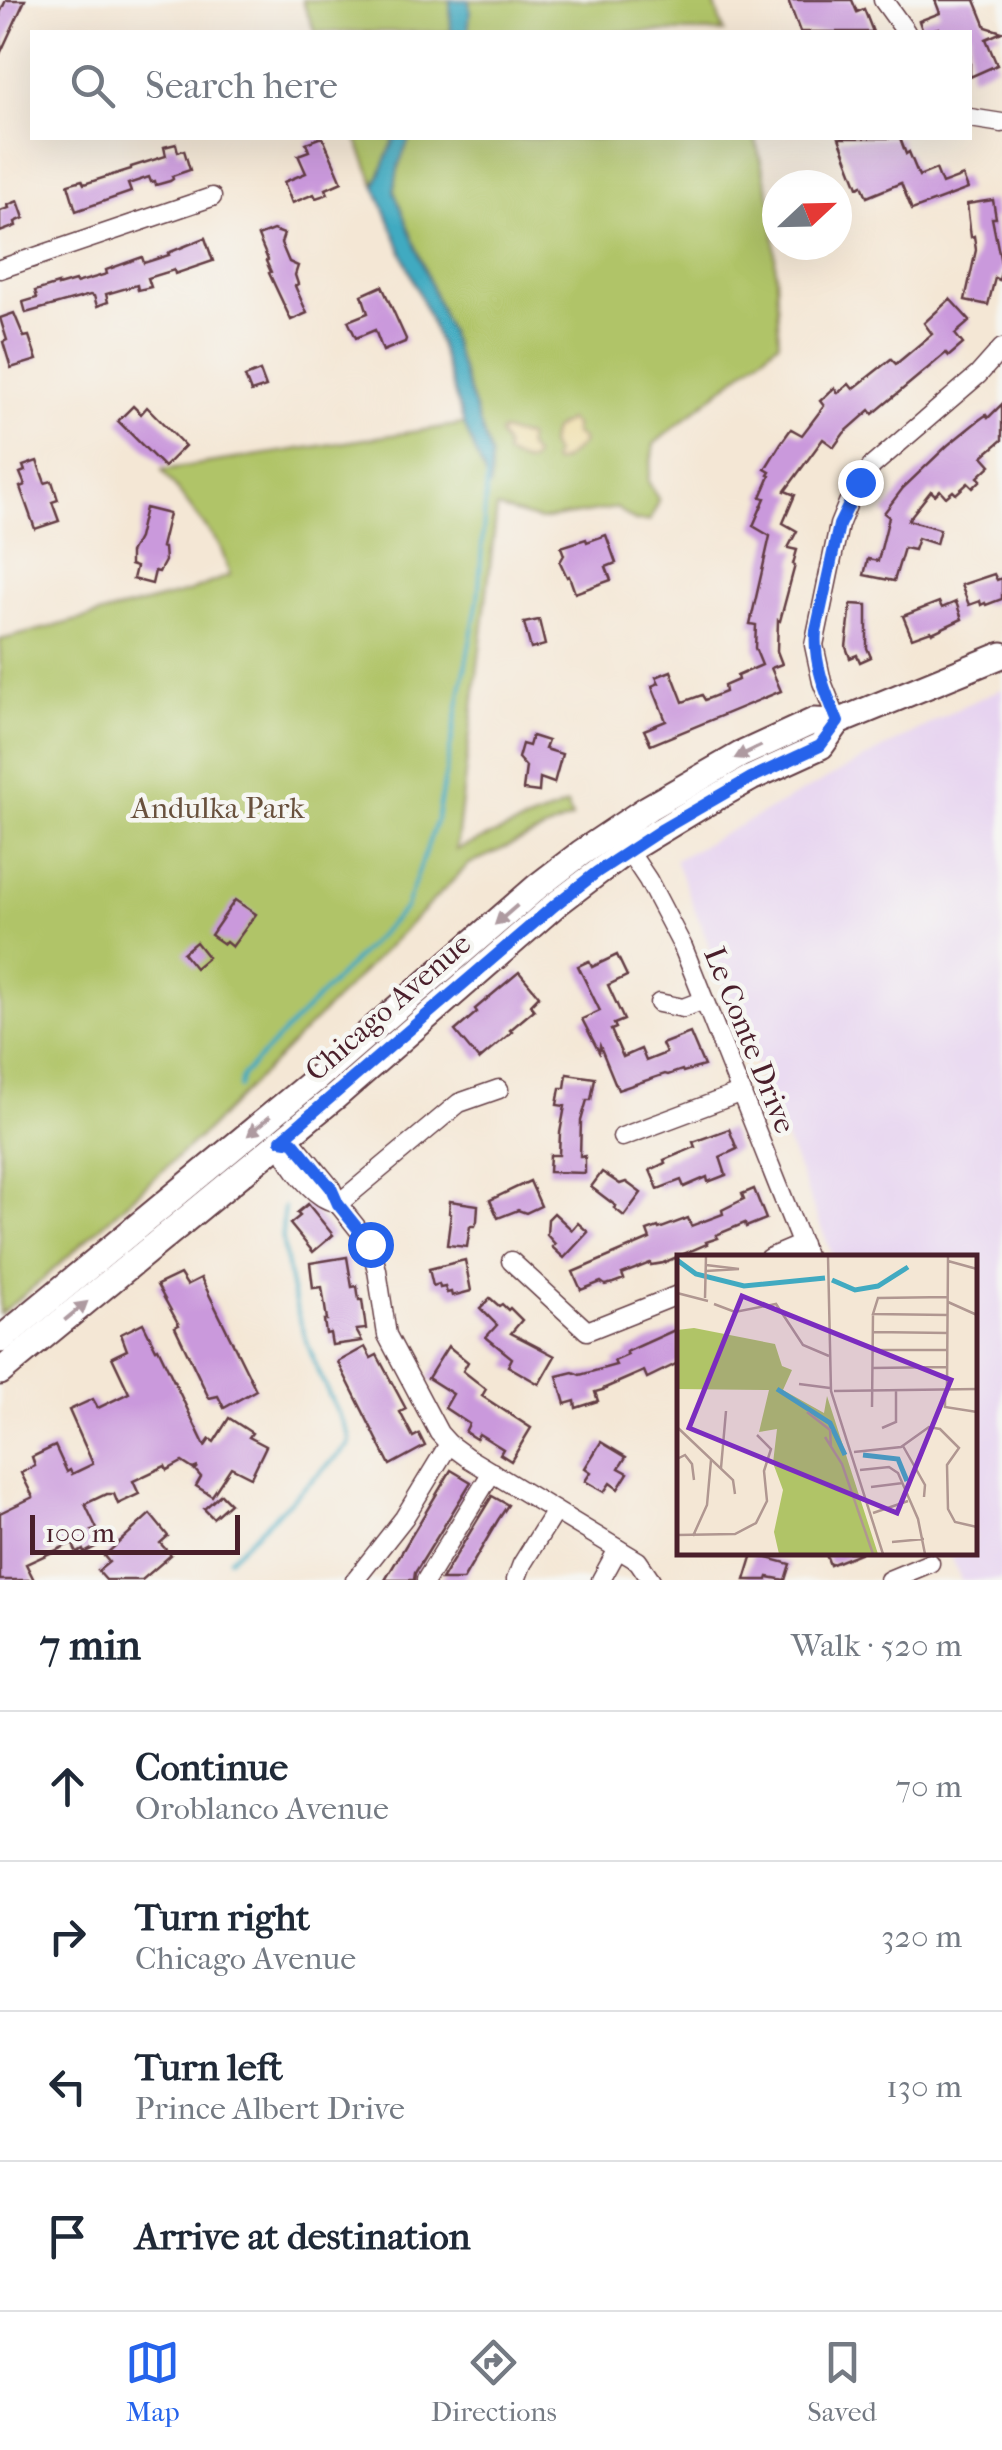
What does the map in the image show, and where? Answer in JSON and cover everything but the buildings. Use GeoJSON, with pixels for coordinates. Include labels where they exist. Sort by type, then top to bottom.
{"type":"FeatureCollection","features":[{"type":"Feature","properties":{"kind":"main road","name":"Chicago Avenue"},"geometry":{"type":"LineString","coordinates":[[0,1340],[318,1078],[581,853],[648,808],[740,755],[814,720],[838,722],[1002,655]]}},
{"type":"Feature","properties":{"kind":"main road","name":"Chicago Avenue"},"geometry":{"type":"LineString","coordinates":[[0,1372],[281,1140],[555,905],[628,850],[751,778],[820,746],[838,722]]}},
{"type":"Feature","properties":{"kind":"main road"},"geometry":{"type":"LineString","coordinates":[[581,853],[628,850],[627,838],[634,828],[702,787],[708,774]]}},
{"type":"Feature","properties":{"kind":"street"},"geometry":{"type":"LineString","coordinates":[[883,0],[905,30]]}},
{"type":"Feature","properties":{"kind":"street"},"geometry":{"type":"LineString","coordinates":[[972,118],[1002,123]]}},
{"type":"Feature","properties":{"kind":"street"},"geometry":{"type":"LineString","coordinates":[[0,268],[212,197]]}},
{"type":"Feature","properties":{"kind":"street"},"geometry":{"type":"LineString","coordinates":[[838,722],[822,682],[814,645],[839,525],[848,503],[872,466],[978,375],[1002,348]]}},
{"type":"Feature","properties":{"kind":"street","name":"Le Conte Drive"},"geometry":{"type":"LineString","coordinates":[[628,850],[667,912],[805,1251]]}},
{"type":"Feature","properties":{"kind":"street"},"geometry":{"type":"LineString","coordinates":[[658,1003],[683,1008],[704,1000]]}},
{"type":"Feature","properties":{"kind":"street"},"geometry":{"type":"LineString","coordinates":[[338,1204],[458,1103],[499,1089]]}},
{"type":"Feature","properties":{"kind":"street"},"geometry":{"type":"LineString","coordinates":[[622,1136],[742,1092]]}},
{"type":"Feature","properties":{"kind":"street"},"geometry":{"type":"LineString","coordinates":[[281,1140],[282,1152],[305,1180],[321,1196],[338,1204],[370,1244],[378,1270],[387,1335],[449,1444],[638,1561],[651,1578]]}},
{"type":"Feature","properties":{"kind":"street"},"geometry":{"type":"LineString","coordinates":[[510,1261],[587,1331],[677,1295]]}},
{"type":"Feature","properties":{"kind":"street"},"geometry":{"type":"LineString","coordinates":[[355,1580],[404,1518],[449,1444]]}},
{"type":"Feature","properties":{"kind":"street"},"geometry":{"type":"LineString","coordinates":[[426,1580],[492,1472]]}},
{"type":"Feature","properties":{"kind":"street"},"geometry":{"type":"LineString","coordinates":[[516,1580],[556,1511]]}},
{"type":"Feature","properties":{"kind":"street"},"geometry":{"type":"LineString","coordinates":[[601,1580],[618,1549]]}},
{"type":"Feature","properties":{"kind":"street"},"geometry":{"type":"LineString","coordinates":[[888,1580],[930,1565]]}},
{"type":"Feature","properties":{"kind":"shaded area"},"geometry":{"type":"Polygon","coordinates":[[[1002,689],[1002,1580],[961,1580],[951,1555],[977,1555],[977,1255],[832,1255],[675,860],[1002,689]]]}},
{"type":"Feature","properties":{"kind":"green space"},"geometry":{"type":"Polygon","coordinates":[[[302,0],[713,0],[723,30],[314,30],[302,0]]]}},
{"type":"Feature","properties":{"kind":"green space","name":"Andulka Park"},"geometry":{"type":"Polygon","coordinates":[[[357,140],[756,140],[763,170],[762,260],[775,260],[779,342],[654,444],[648,481],[659,501],[650,521],[635,521],[616,508],[540,520],[497,508],[456,850],[567,805],[572,818],[469,864],[208,1129],[0,1314],[0,640],[188,592],[230,575],[220,546],[162,470],[464,424],[438,340],[357,140]]]}},
{"type":"Feature","properties":{"kind":"sand"},"geometry":{"type":"Polygon","coordinates":[[[568,420],[582,444],[554,463],[549,445],[553,430],[568,420]]]}},
{"type":"Feature","properties":{"kind":"sand"},"geometry":{"type":"Polygon","coordinates":[[[501,431],[527,437],[532,461],[526,463],[506,455],[501,431]]]}},
{"type":"Feature","properties":{"kind":"water"},"geometry":{"type":"Polygon","coordinates":[[[450,0],[469,0],[468,30],[451,30],[450,0]]]}},
{"type":"Feature","properties":{"kind":"water"},"geometry":{"type":"Polygon","coordinates":[[[394,140],[409,140],[394,191],[448,329],[491,457],[490,488],[464,424],[438,340],[375,186],[394,140]]]}},
{"type":"Feature","properties":{"kind":"waterway"},"geometry":{"type":"LineString","coordinates":[[239,1087],[242,1076],[406,907],[437,819],[478,599],[487,478]]}},
{"type":"Feature","properties":{"kind":"waterway"},"geometry":{"type":"LineString","coordinates":[[229,1559],[349,1445],[349,1435],[321,1378],[293,1297],[284,1250],[284,1207]]}},
{"type":"Feature","properties":{"kind":"route"},"geometry":{"type":"LineString","coordinates":[[370,1244],[293,1142],[281,1140],[597,872],[751,778],[820,746],[838,722],[822,682],[814,645],[816,631],[839,525],[860,482]]}}]}
